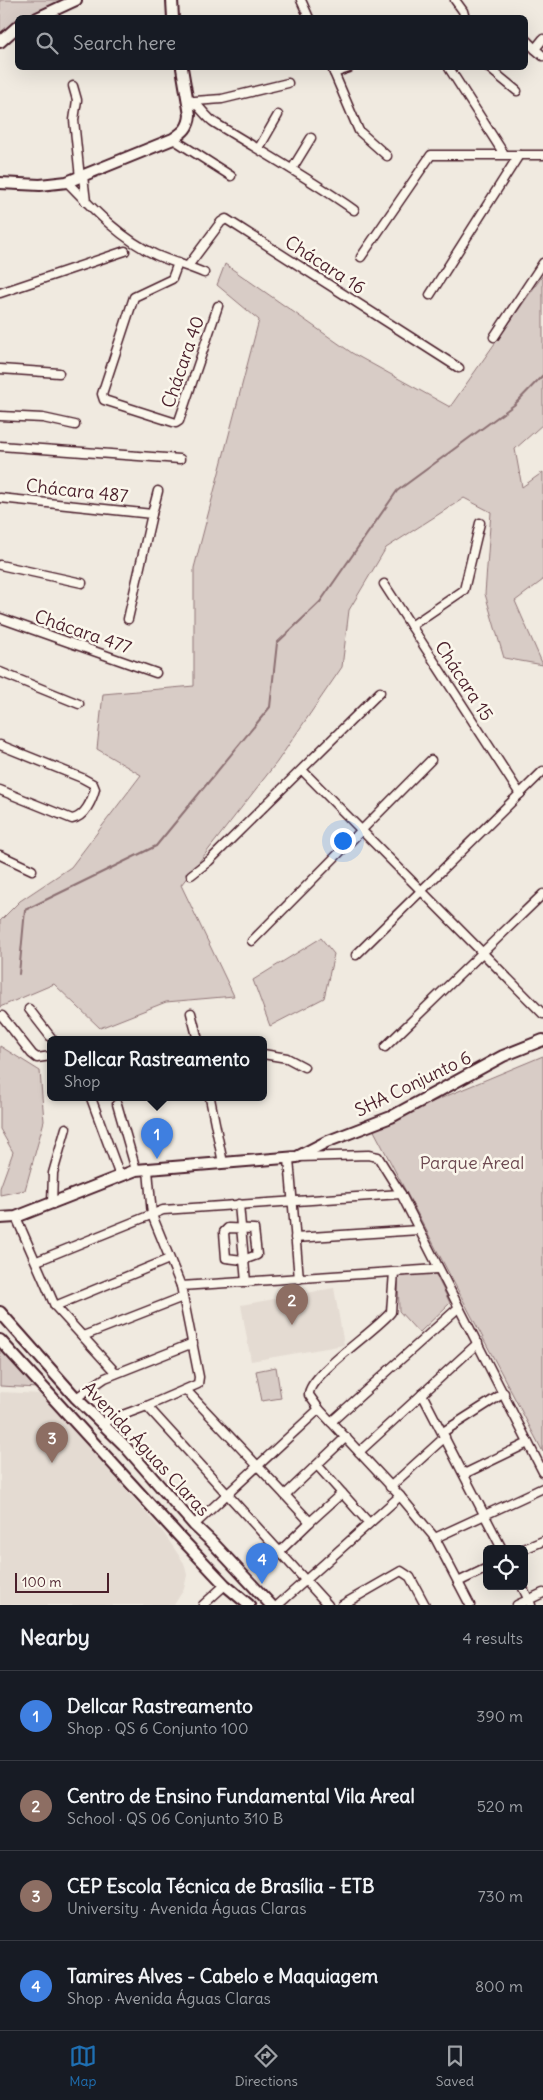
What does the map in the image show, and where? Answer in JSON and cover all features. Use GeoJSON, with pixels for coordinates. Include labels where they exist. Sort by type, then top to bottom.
{"type":"FeatureCollection","features":[{"type":"Feature","properties":{"kind":"street"},"geometry":{"type":"LineString","coordinates":[[43,15],[76,0]]}},
{"type":"Feature","properties":{"kind":"street"},"geometry":{"type":"LineString","coordinates":[[172,0],[173,15]]}},
{"type":"Feature","properties":{"kind":"street"},"geometry":{"type":"LineString","coordinates":[[301,0],[308,15]]}},
{"type":"Feature","properties":{"kind":"street"},"geometry":{"type":"LineString","coordinates":[[455,0],[464,15]]}},
{"type":"Feature","properties":{"kind":"street"},"geometry":{"type":"LineString","coordinates":[[0,42],[15,29]]}},
{"type":"Feature","properties":{"kind":"street"},"geometry":{"type":"LineString","coordinates":[[535,49],[543,39]]}},
{"type":"Feature","properties":{"kind":"street"},"geometry":{"type":"LineString","coordinates":[[528,42],[543,56]]}},
{"type":"Feature","properties":{"kind":"street"},"geometry":{"type":"LineString","coordinates":[[0,184],[40,185],[67,182],[173,139],[186,130],[189,123],[191,100],[183,70]]}},
{"type":"Feature","properties":{"kind":"street"},"geometry":{"type":"LineString","coordinates":[[333,70],[359,131],[387,156]]}},
{"type":"Feature","properties":{"kind":"street"},"geometry":{"type":"LineString","coordinates":[[450,70],[504,154]]}},
{"type":"Feature","properties":{"kind":"street"},"geometry":{"type":"LineString","coordinates":[[492,70],[517,91]]}},
{"type":"Feature","properties":{"kind":"street"},"geometry":{"type":"LineString","coordinates":[[191,100],[222,98],[288,83]]}},
{"type":"Feature","properties":{"kind":"street"},"geometry":{"type":"LineString","coordinates":[[73,86],[77,104],[74,116],[86,202]]}},
{"type":"Feature","properties":{"kind":"street"},"geometry":{"type":"LineString","coordinates":[[191,100],[208,118],[259,148],[354,210]]}},
{"type":"Feature","properties":{"kind":"street"},"geometry":{"type":"LineString","coordinates":[[259,148],[278,115]]}},
{"type":"Feature","properties":{"kind":"street"},"geometry":{"type":"LineString","coordinates":[[292,169],[311,138]]}},
{"type":"Feature","properties":{"kind":"street"},"geometry":{"type":"LineString","coordinates":[[173,139],[231,176]]}},
{"type":"Feature","properties":{"kind":"street"},"geometry":{"type":"LineString","coordinates":[[361,257],[432,155],[543,155]]}},
{"type":"Feature","properties":{"kind":"street"},"geometry":{"type":"LineString","coordinates":[[430,295],[519,155]]}},
{"type":"Feature","properties":{"kind":"street"},"geometry":{"type":"LineString","coordinates":[[67,182],[104,220],[140,247],[158,256],[204,272]]}},
{"type":"Feature","properties":{"kind":"street","name":"Chácara 16"},"geometry":{"type":"LineString","coordinates":[[188,266],[221,222],[226,219],[459,368]]}},
{"type":"Feature","properties":{"kind":"street"},"geometry":{"type":"LineString","coordinates":[[0,292],[125,251]]}},
{"type":"Feature","properties":{"kind":"street","name":"Chácara 40"},"geometry":{"type":"LineString","coordinates":[[178,263],[172,280],[134,297],[102,394],[104,400],[176,423],[179,421],[218,306]]}},
{"type":"Feature","properties":{"kind":"street"},"geometry":{"type":"LineString","coordinates":[[494,337],[543,263]]}},
{"type":"Feature","properties":{"kind":"street"},"geometry":{"type":"LineString","coordinates":[[0,369],[59,373]]}},
{"type":"Feature","properties":{"kind":"street"},"geometry":{"type":"LineString","coordinates":[[0,416],[43,418],[75,425]]}},
{"type":"Feature","properties":{"kind":"street"},"geometry":{"type":"LineString","coordinates":[[0,446],[180,459]]}},
{"type":"Feature","properties":{"kind":"street","name":"Chácara 487"},"geometry":{"type":"LineString","coordinates":[[128,619],[158,491]]}},
{"type":"Feature","properties":{"kind":"street","name":"Chácara 487"},"geometry":{"type":"LineString","coordinates":[[0,498],[152,514]]}},
{"type":"Feature","properties":{"kind":"street"},"geometry":{"type":"LineString","coordinates":[[411,626],[464,590],[480,523]]}},
{"type":"Feature","properties":{"kind":"street"},"geometry":{"type":"LineString","coordinates":[[0,565],[82,584]]}},
{"type":"Feature","properties":{"kind":"street","name":"Chácara 15"},"geometry":{"type":"LineString","coordinates":[[384,584],[520,794]]}},
{"type":"Feature","properties":{"kind":"street","name":"Chácara 477"},"geometry":{"type":"LineString","coordinates":[[0,618],[156,673]]}},
{"type":"Feature","properties":{"kind":"street"},"geometry":{"type":"LineString","coordinates":[[0,672],[79,704]]}},
{"type":"Feature","properties":{"kind":"street"},"geometry":{"type":"LineString","coordinates":[[191,875],[302,770],[380,692]]}},
{"type":"Feature","properties":{"kind":"street"},"geometry":{"type":"LineString","coordinates":[[0,745],[82,778],[93,784],[95,789],[83,812],[78,818],[72,819],[0,790]]}},
{"type":"Feature","properties":{"kind":"street"},"geometry":{"type":"LineString","coordinates":[[252,942],[302,888],[361,832],[431,760]]}},
{"type":"Feature","properties":{"kind":"street"},"geometry":{"type":"LineString","coordinates":[[302,770],[361,832],[397,865],[543,1014]]}},
{"type":"Feature","properties":{"kind":"street"},"geometry":{"type":"LineString","coordinates":[[356,955],[543,771]]}},
{"type":"Feature","properties":{"kind":"street"},"geometry":{"type":"LineString","coordinates":[[0,855],[32,870]]}},
{"type":"Feature","properties":{"kind":"street"},"geometry":{"type":"LineString","coordinates":[[385,1048],[484,954],[543,894]]}},
{"type":"Feature","properties":{"kind":"street"},"geometry":{"type":"LineString","coordinates":[[29,1009],[49,1036]]}},
{"type":"Feature","properties":{"kind":"street"},"geometry":{"type":"LineString","coordinates":[[191,1013],[197,1036]]}},
{"type":"Feature","properties":{"kind":"street"},"geometry":{"type":"LineString","coordinates":[[2,1016],[32,1054],[37,1058],[47,1057]]}},
{"type":"Feature","properties":{"kind":"street","name":"SHA Conjunto 6"},"geometry":{"type":"LineString","coordinates":[[293,1158],[334,1139],[391,1117],[504,1056],[543,1040]]}},
{"type":"Feature","properties":{"kind":"street"},"geometry":{"type":"LineString","coordinates":[[267,1055],[287,1058],[304,1067]]}},
{"type":"Feature","properties":{"kind":"street"},"geometry":{"type":"LineString","coordinates":[[92,1101],[120,1176]]}},
{"type":"Feature","properties":{"kind":"street"},"geometry":{"type":"LineString","coordinates":[[211,1101],[223,1164]]}},
{"type":"Feature","properties":{"kind":"street"},"geometry":{"type":"LineString","coordinates":[[117,1104],[136,1170]]}},
{"type":"Feature","properties":{"kind":"street"},"geometry":{"type":"LineString","coordinates":[[52,1204],[53,1173],[66,1128]]}},
{"type":"Feature","properties":{"kind":"street"},"geometry":{"type":"LineString","coordinates":[[0,1218],[16,1217],[136,1170],[293,1158],[375,1156],[381,1162],[401,1194],[543,1472]]}},
{"type":"Feature","properties":{"kind":"street"},"geometry":{"type":"LineString","coordinates":[[293,1158],[295,1238],[299,1279]]}},
{"type":"Feature","properties":{"kind":"street"},"geometry":{"type":"LineString","coordinates":[[101,1423],[197,1386],[199,1380],[181,1286],[152,1215],[148,1170]]}},
{"type":"Feature","properties":{"kind":"street"},"geometry":{"type":"LineString","coordinates":[[37,1261],[164,1210],[401,1194]]}},
{"type":"Feature","properties":{"kind":"street"},"geometry":{"type":"LineString","coordinates":[[239,1204],[246,1282]]}},
{"type":"Feature","properties":{"kind":"street"},"geometry":{"type":"LineString","coordinates":[[16,1217],[37,1261],[55,1306],[116,1373]]}},
{"type":"Feature","properties":{"kind":"street"},"geometry":{"type":"LineString","coordinates":[[240,1228],[253,1228],[256,1233],[257,1255],[244,1260],[229,1260],[226,1255],[225,1230],[240,1228]]}},
{"type":"Feature","properties":{"kind":"street"},"geometry":{"type":"LineString","coordinates":[[295,1238],[419,1230]]}},
{"type":"Feature","properties":{"kind":"street"},"geometry":{"type":"LineString","coordinates":[[55,1306],[169,1259]]}},
{"type":"Feature","properties":{"kind":"street"},"geometry":{"type":"LineString","coordinates":[[181,1286],[438,1269]]}},
{"type":"Feature","properties":{"kind":"street"},"geometry":{"type":"LineString","coordinates":[[394,1272],[391,1312],[328,1367],[310,1387],[309,1395],[319,1409],[400,1496],[435,1538],[470,1605]]}},
{"type":"Feature","properties":{"kind":"street"},"geometry":{"type":"LineString","coordinates":[[83,1336],[183,1297]]}},
{"type":"Feature","properties":{"kind":"street"},"geometry":{"type":"LineString","coordinates":[[331,1422],[458,1308]]}},
{"type":"Feature","properties":{"kind":"street","name":"Avenida Águas Claras"},"geometry":{"type":"LineString","coordinates":[[0,1312],[76,1398],[123,1444],[194,1525],[271,1605]]}},
{"type":"Feature","properties":{"kind":"street","name":"Avenida Águas Claras"},"geometry":{"type":"LineString","coordinates":[[0,1340],[129,1482],[225,1584],[249,1605]]}},
{"type":"Feature","properties":{"kind":"street"},"geometry":{"type":"LineString","coordinates":[[76,1398],[105,1378],[193,1343]]}},
{"type":"Feature","properties":{"kind":"street"},"geometry":{"type":"LineString","coordinates":[[359,1452],[478,1344]]}},
{"type":"Feature","properties":{"kind":"street"},"geometry":{"type":"LineString","coordinates":[[186,1390],[310,1522]]}},
{"type":"Feature","properties":{"kind":"street"},"geometry":{"type":"LineString","coordinates":[[390,1487],[444,1434],[504,1393]]}},
{"type":"Feature","properties":{"kind":"street"},"geometry":{"type":"LineString","coordinates":[[422,1394],[500,1545]]}},
{"type":"Feature","properties":{"kind":"street"},"geometry":{"type":"LineString","coordinates":[[147,1406],[328,1605]]}},
{"type":"Feature","properties":{"kind":"street"},"geometry":{"type":"LineString","coordinates":[[194,1525],[319,1409]]}},
{"type":"Feature","properties":{"kind":"street"},"geometry":{"type":"LineString","coordinates":[[285,1495],[346,1437]]}},
{"type":"Feature","properties":{"kind":"street"},"geometry":{"type":"LineString","coordinates":[[464,1474],[528,1443]]}},
{"type":"Feature","properties":{"kind":"street"},"geometry":{"type":"LineString","coordinates":[[107,1456],[118,1453],[123,1444]]}},
{"type":"Feature","properties":{"kind":"street"},"geometry":{"type":"LineString","coordinates":[[317,1465],[369,1523]]}},
{"type":"Feature","properties":{"kind":"street"},"geometry":{"type":"LineString","coordinates":[[129,1482],[133,1473],[144,1470]]}},
{"type":"Feature","properties":{"kind":"street"},"geometry":{"type":"LineString","coordinates":[[435,1538],[543,1488]]}},
{"type":"Feature","properties":{"kind":"street"},"geometry":{"type":"LineString","coordinates":[[279,1552],[342,1493]]}},
{"type":"Feature","properties":{"kind":"street"},"geometry":{"type":"LineString","coordinates":[[278,1605],[400,1496]]}},
{"type":"Feature","properties":{"kind":"street"},"geometry":{"type":"LineString","coordinates":[[528,1548],[543,1541]]}},
{"type":"Feature","properties":{"kind":"street"},"geometry":{"type":"LineString","coordinates":[[458,1582],[483,1570]]}},
{"type":"Feature","properties":{"kind":"street"},"geometry":{"type":"LineString","coordinates":[[342,1605],[401,1571],[410,1577],[424,1605]]}},
{"type":"Feature","properties":{"kind":"street"},"geometry":{"type":"LineString","coordinates":[[203,1605],[225,1584]]}},
{"type":"Feature","properties":{"kind":"street"},"geometry":{"type":"LineString","coordinates":[[524,1590],[530,1602]]}},
{"type":"Feature","properties":{"kind":"street"},"geometry":{"type":"LineString","coordinates":[[517,1605],[530,1602],[543,1593]]}},
{"type":"Feature","properties":{"kind":"shaded area"},"geometry":{"type":"Polygon","coordinates":[[[334,1288],[344,1345],[251,1361],[241,1305],[334,1288]]]}},
{"type":"Feature","properties":{"kind":"shaded area"},"geometry":{"type":"Polygon","coordinates":[[[0,1392],[43,1394],[163,1532],[184,1563],[187,1575],[184,1589],[174,1605],[0,1605],[0,1392]]]}},
{"type":"Feature","properties":{"kind":"green space"},"geometry":{"type":"Polygon","coordinates":[[[0,0],[82,0],[42,15],[15,15],[15,26],[0,32],[0,0]]]}},
{"type":"Feature","properties":{"kind":"green space"},"geometry":{"type":"Polygon","coordinates":[[[225,264],[352,353],[450,407],[543,275],[543,424],[515,449],[522,487],[543,472],[543,580],[515,601],[543,665],[504,658],[485,594],[491,512],[464,498],[386,548],[349,610],[342,667],[277,762],[181,885],[234,996],[166,1002],[100,1028],[54,984],[0,1007],[0,921],[20,901],[71,867],[141,775],[97,749],[103,694],[194,686],[194,568],[259,320],[217,285],[225,264]]]}},
{"type":"Feature","properties":{"kind":"green space"},"geometry":{"type":"Polygon","coordinates":[[[321,938],[334,954],[324,998],[270,1026],[253,980],[321,938]]]}},
{"type":"Feature","properties":{"kind":"green space"},"geometry":{"type":"Polygon","coordinates":[[[0,1046],[40,1071],[44,1121],[25,1190],[0,1195],[0,1188],[13,1152],[0,1129],[0,1046]]]}},
{"type":"Feature","properties":{"kind":"green space","name":"Parque Areal"},"geometry":{"type":"Polygon","coordinates":[[[543,1056],[543,1452],[372,1127],[543,1056]]]}},
{"type":"Feature","properties":{"kind":"green space"},"geometry":{"type":"Polygon","coordinates":[[[433,1273],[436,1275],[450,1303],[419,1333],[399,1311],[398,1278],[401,1276],[433,1273]]]}},
{"type":"Feature","properties":{"kind":"green space"},"geometry":{"type":"Polygon","coordinates":[[[0,1345],[38,1388],[0,1386],[0,1345]]]}},
{"type":"Feature","properties":{"kind":"green space"},"geometry":{"type":"Polygon","coordinates":[[[276,1367],[281,1398],[262,1401],[256,1371],[276,1367]]]}},
{"type":"Feature","properties":{"kind":"waterway"},"geometry":{"type":"LineString","coordinates":[[19,974],[25,910],[156,846],[270,707],[277,643],[320,602],[397,491],[514,405],[543,375]]}},
{"type":"Feature","properties":{"kind":"place","name":"Dellcar Rastreamento"},"geometry":{"type":"Point","coordinates":[157,1159]}},
{"type":"Feature","properties":{"kind":"place","name":"Centro de Ensino Fundamental Vila Areal"},"geometry":{"type":"Point","coordinates":[292,1325]}},
{"type":"Feature","properties":{"kind":"place","name":"CEP Escola Técnica de Brasília - ETB"},"geometry":{"type":"Point","coordinates":[52,1463]}},
{"type":"Feature","properties":{"kind":"place","name":"Tamires Alves - Cabelo e Maquiagem"},"geometry":{"type":"Point","coordinates":[262,1584]}}]}
